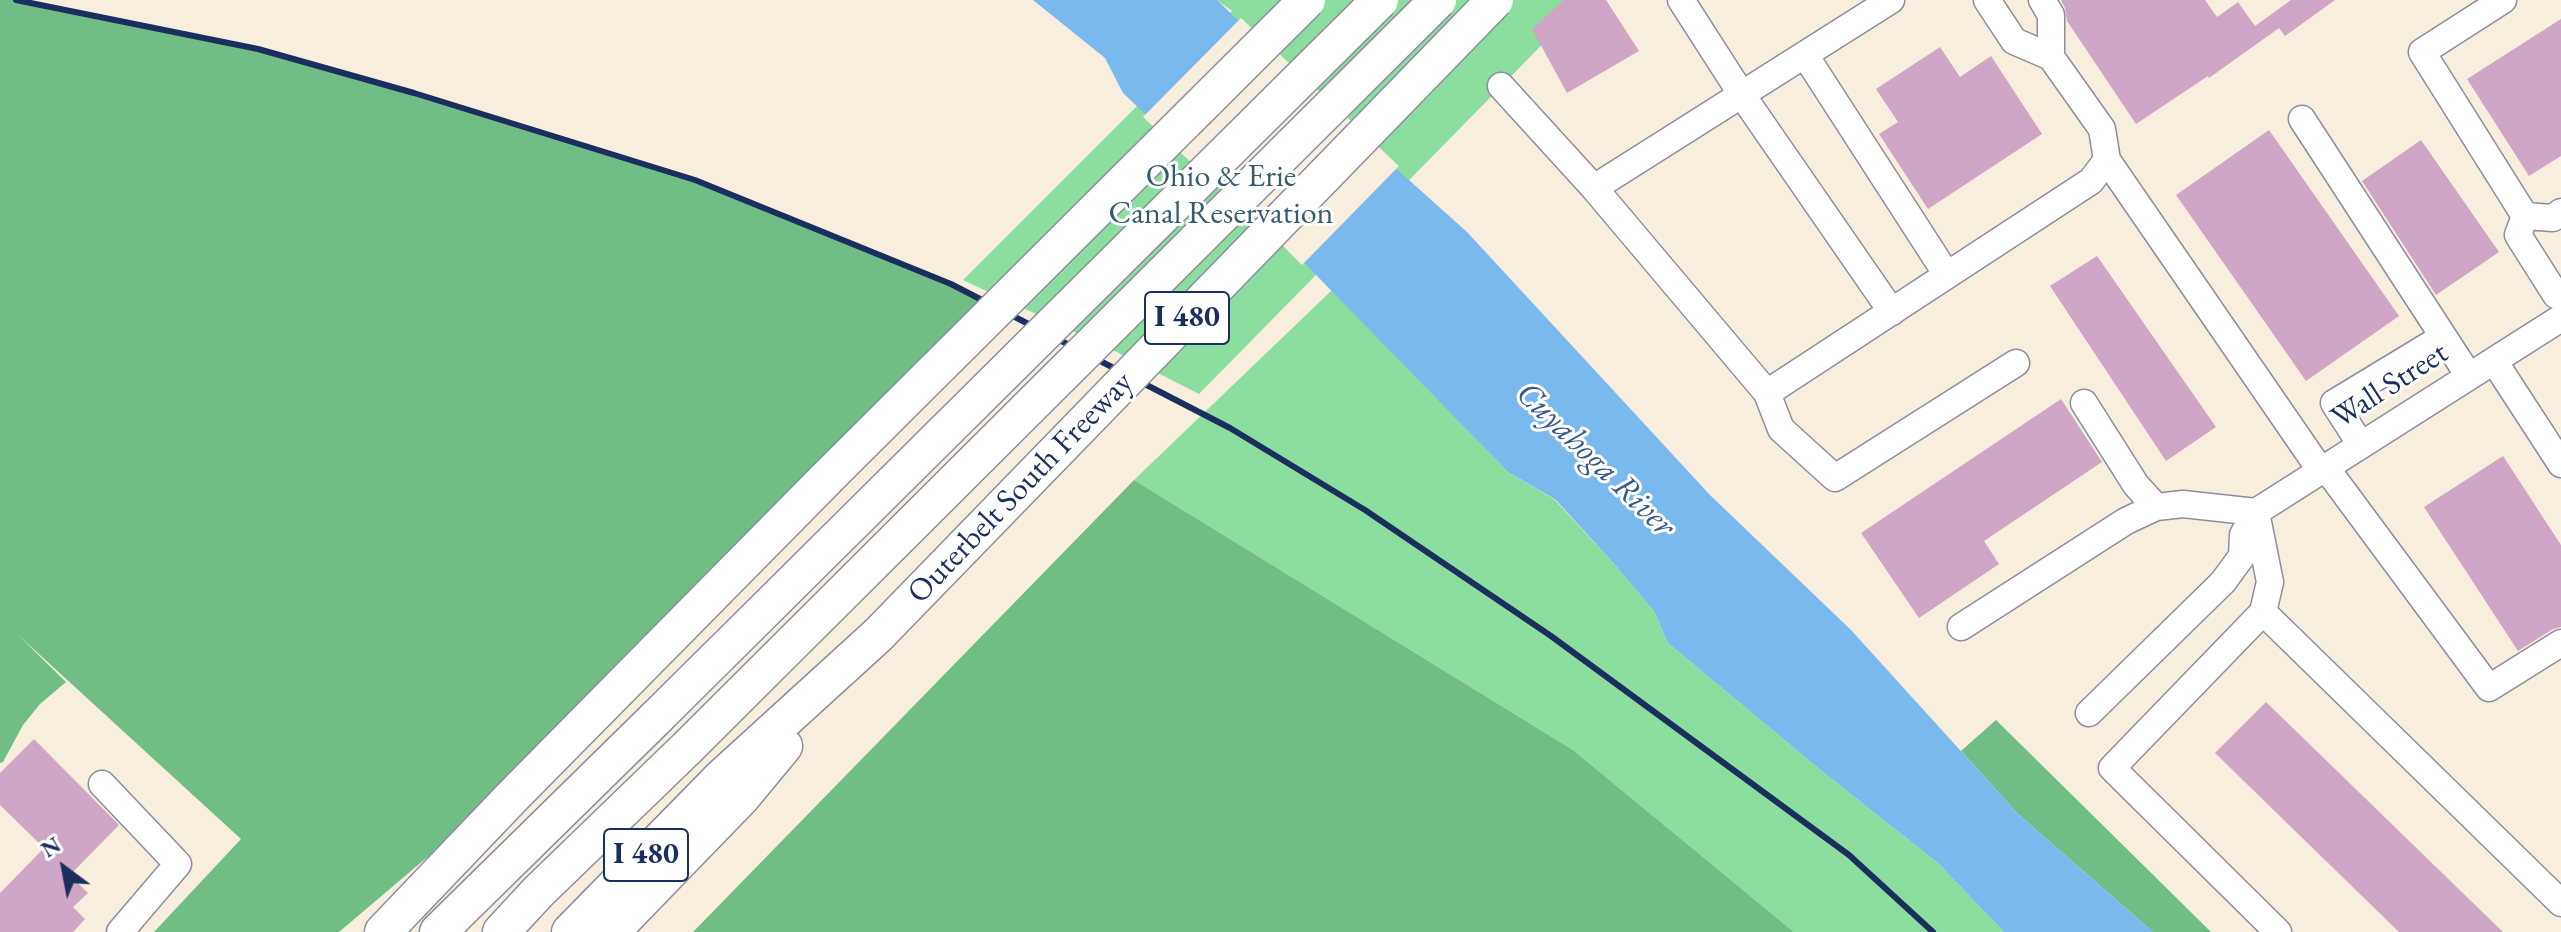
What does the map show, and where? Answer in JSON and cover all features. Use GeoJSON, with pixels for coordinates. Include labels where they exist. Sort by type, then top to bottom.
{"type":"FeatureCollection","features":[{"type":"Feature","properties":{"kind":"highway"},"geometry":{"type":"LineString","coordinates":[[382,929],[1307,0]]}},
{"type":"Feature","properties":{"kind":"highway"},"geometry":{"type":"LineString","coordinates":[[438,932],[1380,0]]}},
{"type":"Feature","properties":{"kind":"highway"},"geometry":{"type":"LineString","coordinates":[[501,932],[1438,0]]}},
{"type":"Feature","properties":{"kind":"highway","name":"Outerbelt South Freeway"},"geometry":{"type":"LineString","coordinates":[[570,932],[731,788],[1495,0]]}},
{"type":"Feature","properties":{"kind":"highway"},"geometry":{"type":"LineString","coordinates":[[611,932],[731,788]]}},
{"type":"Feature","properties":{"kind":"street"},"geometry":{"type":"LineString","coordinates":[[1681,0],[1742,95],[1892,312]]}},
{"type":"Feature","properties":{"kind":"street"},"geometry":{"type":"LineString","coordinates":[[1594,188],[1891,0]]}},
{"type":"Feature","properties":{"kind":"street"},"geometry":{"type":"LineString","coordinates":[[1987,0],[2014,41],[2051,57],[2102,129],[2107,160],[2323,469],[2489,688],[2561,643]]}},
{"type":"Feature","properties":{"kind":"street"},"geometry":{"type":"LineString","coordinates":[[2042,0],[2051,15],[2051,57]]}},
{"type":"Feature","properties":{"kind":"street"},"geometry":{"type":"LineString","coordinates":[[2495,2],[2422,52],[2525,216]]}},
{"type":"Feature","properties":{"kind":"street"},"geometry":{"type":"LineString","coordinates":[[1805,55],[1947,275]]}},
{"type":"Feature","properties":{"kind":"street"},"geometry":{"type":"LineString","coordinates":[[1501,86],[1594,188],[1767,393],[1781,429],[1835,478],[2016,363]]}},
{"type":"Feature","properties":{"kind":"street"},"geometry":{"type":"LineString","coordinates":[[2302,119],[2469,376]]}},
{"type":"Feature","properties":{"kind":"street"},"geometry":{"type":"LineString","coordinates":[[1767,393],[2091,181],[2107,160]]}},
{"type":"Feature","properties":{"kind":"street"},"geometry":{"type":"LineString","coordinates":[[2525,216],[2558,220]]}},
{"type":"Feature","properties":{"kind":"street"},"geometry":{"type":"LineString","coordinates":[[2525,216],[2518,235],[2556,295],[2561,294]]}},
{"type":"Feature","properties":{"kind":"street","name":"Wall Street"},"geometry":{"type":"LineString","coordinates":[[2256,512],[2561,318]]}},
{"type":"Feature","properties":{"kind":"street"},"geometry":{"type":"LineString","coordinates":[[2361,445],[2334,403],[2443,337]]}},
{"type":"Feature","properties":{"kind":"street"},"geometry":{"type":"LineString","coordinates":[[2494,361],[2561,464]]}},
{"type":"Feature","properties":{"kind":"street"},"geometry":{"type":"LineString","coordinates":[[2084,403],[2136,485],[2156,507]]}},
{"type":"Feature","properties":{"kind":"street"},"geometry":{"type":"LineString","coordinates":[[1961,627],[2126,521],[2156,507],[2183,504],[2256,512]]}},
{"type":"Feature","properties":{"kind":"street"},"geometry":{"type":"LineString","coordinates":[[2256,512],[2270,582],[2263,612],[2112,768],[2278,932]]}},
{"type":"Feature","properties":{"kind":"street"},"geometry":{"type":"LineString","coordinates":[[2089,713],[2223,582],[2242,556],[2243,535],[2256,512]]}},
{"type":"Feature","properties":{"kind":"street"},"geometry":{"type":"LineString","coordinates":[[2263,612],[2561,903]]}},
{"type":"Feature","properties":{"kind":"street"},"geometry":{"type":"LineString","coordinates":[[102,784],[178,864],[120,932]]}},
{"type":"Feature","properties":{"kind":"green space"},"geometry":{"type":"Polygon","coordinates":[[[0,0],[16,0],[258,49],[695,179],[951,284],[1003,311],[510,787],[339,932],[154,932],[241,839],[17,634],[66,682],[40,704],[0,763],[0,0]]]}},
{"type":"Feature","properties":{"kind":"green space","name":"Ohio & Erie Canal Reservation"},"geometry":{"type":"Polygon","coordinates":[[[1217,0],[1586,0],[1199,394],[963,280],[1232,11],[1217,0]]]}},
{"type":"Feature","properties":{"kind":"green space"},"geometry":{"type":"Polygon","coordinates":[[[1332,290],[1508,472],[1555,500],[1654,611],[1668,643],[1938,863],[2004,932],[1794,932],[1573,750],[1134,480],[1332,290]]]}},
{"type":"Feature","properties":{"kind":"green space"},"geometry":{"type":"Polygon","coordinates":[[[1134,480],[1573,750],[1794,932],[693,932],[1134,480]]]}},
{"type":"Feature","properties":{"kind":"green space"},"geometry":{"type":"Polygon","coordinates":[[[1996,720],[2211,932],[2153,932],[2018,814],[1961,751],[1996,720]]]}},
{"type":"Feature","properties":{"kind":"water","name":"Cuyahoga River"},"geometry":{"type":"Polygon","coordinates":[[[1033,0],[1217,0],[1334,113],[1467,232],[1710,495],[1851,630],[2018,814],[2153,932],[2004,932],[1938,863],[1668,643],[1654,611],[1556,500],[1508,472],[1244,201],[1199,165],[1123,93],[1105,58],[1033,0]]]}},
{"type":"Feature","properties":{"kind":"pier"},"geometry":{"type":"Polygon","coordinates":[[[1241,18],[1399,166],[1302,265],[1241,204],[1143,117],[1241,18]]]}},
{"type":"Feature","properties":{"kind":"building"},"geometry":{"type":"Polygon","coordinates":[[[1564,0],[1606,0],[1639,51],[1567,93],[1532,29],[1564,0]]]}},
{"type":"Feature","properties":{"kind":"building"},"geometry":{"type":"Polygon","coordinates":[[[2061,0],[2205,0],[2217,17],[2238,2],[2255,26],[2291,0],[2335,0],[2285,36],[2279,28],[2209,78],[2136,124],[2067,21],[2061,0]]]}},
{"type":"Feature","properties":{"kind":"building"},"geometry":{"type":"Polygon","coordinates":[[[2561,19],[2561,156],[2529,176],[2467,79],[2561,19]]]}},
{"type":"Feature","properties":{"kind":"building"},"geometry":{"type":"Polygon","coordinates":[[[1940,47],[1960,77],[1991,56],[2042,134],[1928,209],[1879,134],[1898,122],[1876,89],[1940,47]]]}},
{"type":"Feature","properties":{"kind":"building"},"geometry":{"type":"Polygon","coordinates":[[[2269,130],[2399,316],[2306,381],[2176,195],[2269,130]]]}},
{"type":"Feature","properties":{"kind":"building"},"geometry":{"type":"Polygon","coordinates":[[[2421,140],[2499,252],[2436,295],[2362,181],[2421,140]]]}},
{"type":"Feature","properties":{"kind":"building"},"geometry":{"type":"Polygon","coordinates":[[[2097,256],[2216,427],[2166,461],[2050,286],[2097,256]]]}},
{"type":"Feature","properties":{"kind":"building"},"geometry":{"type":"Polygon","coordinates":[[[2061,399],[2102,462],[1984,541],[1999,564],[1919,618],[1861,533],[2061,399]]]}},
{"type":"Feature","properties":{"kind":"building"},"geometry":{"type":"Polygon","coordinates":[[[2503,456],[2561,545],[2561,627],[2518,651],[2424,507],[2503,456]]]}},
{"type":"Feature","properties":{"kind":"building"},"geometry":{"type":"Polygon","coordinates":[[[2266,702],[2503,932],[2399,932],[2215,753],[2266,702]]]}},
{"type":"Feature","properties":{"kind":"building"},"geometry":{"type":"Polygon","coordinates":[[[34,739],[119,825],[70,875],[88,893],[73,907],[85,919],[73,932],[0,932],[0,893],[44,848],[0,805],[0,773],[34,739]]]}},
{"type":"Feature","properties":{"kind":"railway"},"geometry":{"type":"LineString","coordinates":[[16,0],[258,49],[414,93],[695,180],[951,284],[1230,428],[1365,510],[1551,636],[1849,855],[1933,932]]}}]}
